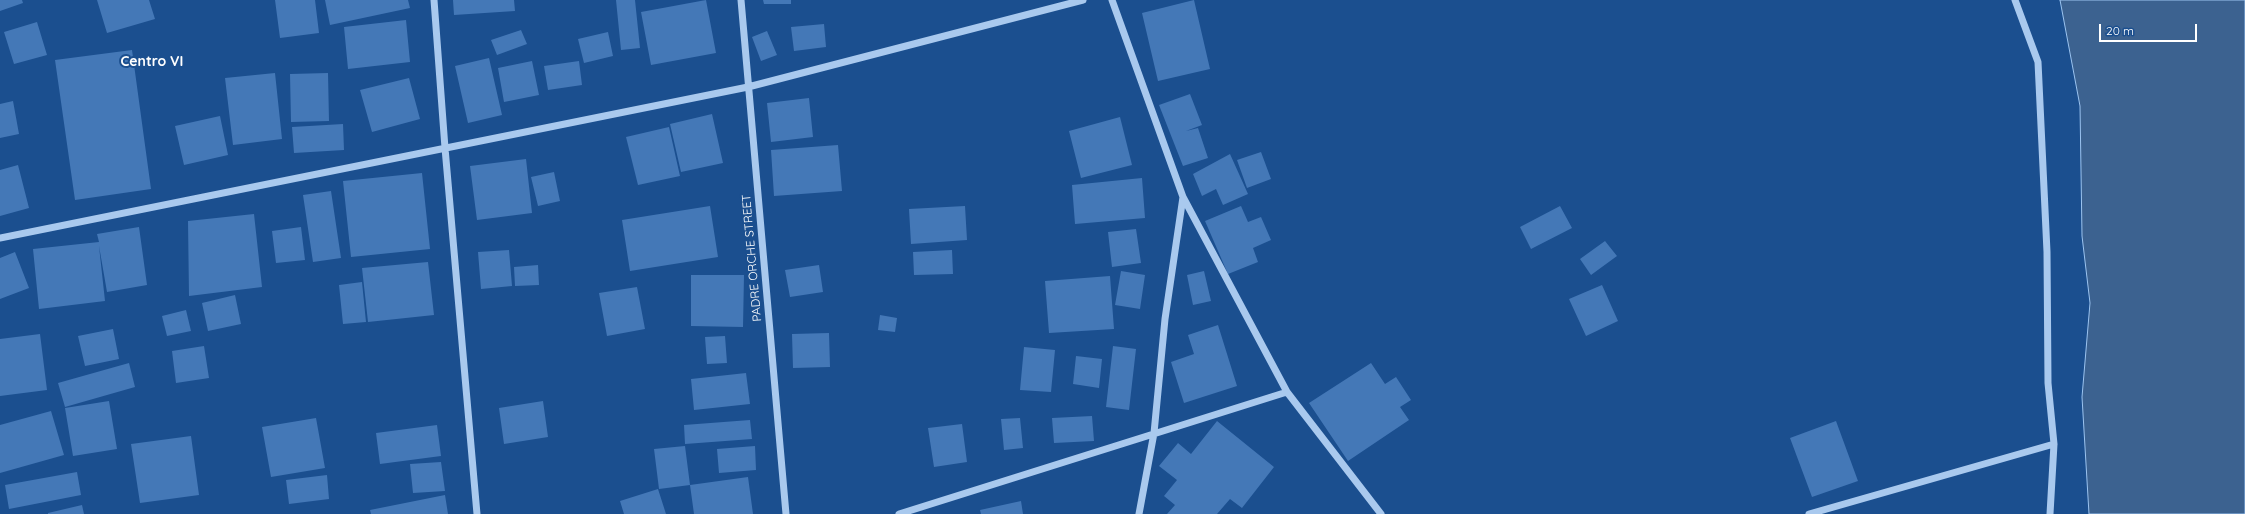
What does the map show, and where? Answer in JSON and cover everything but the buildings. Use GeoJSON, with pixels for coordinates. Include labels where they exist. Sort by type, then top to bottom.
{"type":"FeatureCollection","features":[{"type":"Feature","properties":{"kind":"street"},"geometry":{"type":"LineString","coordinates":[[434,0],[445,148],[477,514]]}},
{"type":"Feature","properties":{"kind":"street","name":"PADRE ORCHE STREET"},"geometry":{"type":"LineString","coordinates":[[741,0],[786,514]]}},
{"type":"Feature","properties":{"kind":"street"},"geometry":{"type":"LineString","coordinates":[[0,238],[748,87],[1083,0]]}},
{"type":"Feature","properties":{"kind":"street"},"geometry":{"type":"LineString","coordinates":[[1112,0],[1183,197],[1287,392],[1381,514]]}},
{"type":"Feature","properties":{"kind":"street"},"geometry":{"type":"LineString","coordinates":[[2015,0],[2038,62],[2047,252],[2048,383],[2054,444],[2050,514]]}},
{"type":"Feature","properties":{"kind":"street"},"geometry":{"type":"LineString","coordinates":[[1139,514],[1154,433],[1165,320],[1183,197]]}},
{"type":"Feature","properties":{"kind":"street"},"geometry":{"type":"LineString","coordinates":[[899,514],[1287,392]]}},
{"type":"Feature","properties":{"kind":"street"},"geometry":{"type":"LineString","coordinates":[[1809,514],[2054,444]]}},
{"type":"Feature","properties":{"kind":"water"},"geometry":{"type":"Polygon","coordinates":[[[2060,0],[2245,0],[2245,514],[2089,514],[2082,397],[2090,303],[2082,236],[2080,106],[2060,0]]]}},
{"type":"Feature","properties":{"kind":"district","name":"Centro VI"},"geometry":{"type":"Point","coordinates":[152,62]}}]}
